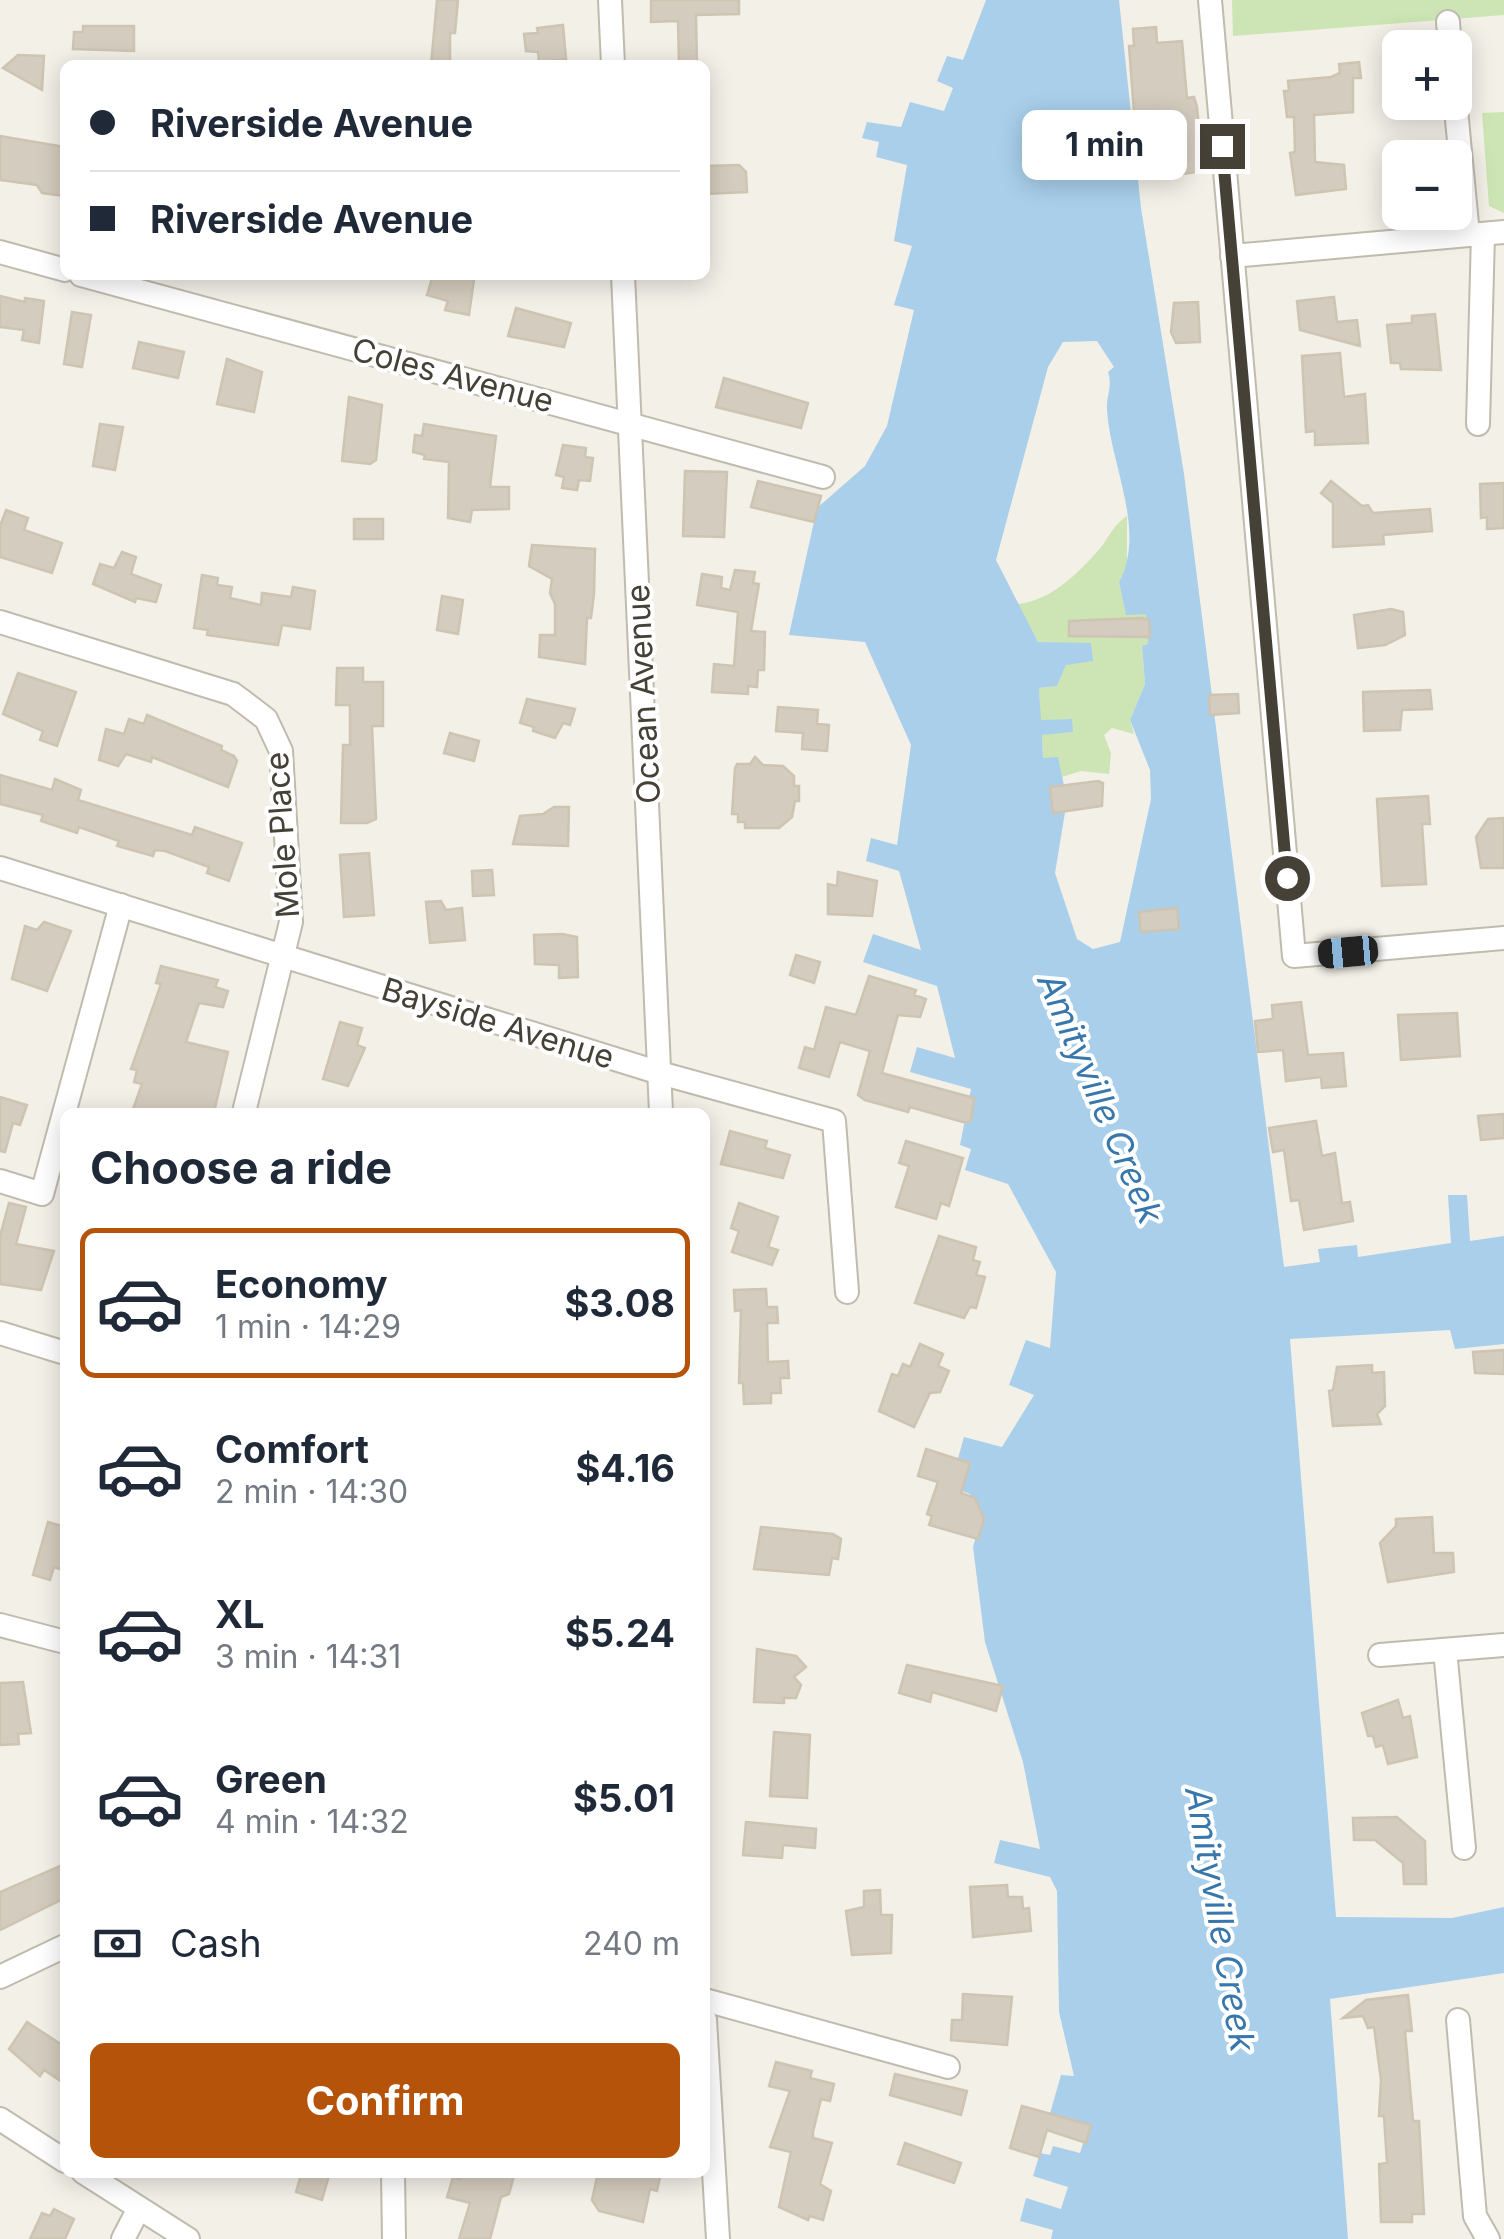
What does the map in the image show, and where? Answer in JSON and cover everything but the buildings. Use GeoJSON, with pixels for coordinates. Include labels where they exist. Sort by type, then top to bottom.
{"type":"FeatureCollection","features":[{"type":"Feature","properties":{"kind":"street"},"geometry":{"type":"LineString","coordinates":[[610,0],[613,60]]}},
{"type":"Feature","properties":{"kind":"street"},"geometry":{"type":"LineString","coordinates":[[1210,0],[1294,956],[1504,938]]}},
{"type":"Feature","properties":{"kind":"street"},"geometry":{"type":"LineString","coordinates":[[1448,22],[1449,30]]}},
{"type":"Feature","properties":{"kind":"street"},"geometry":{"type":"LineString","coordinates":[[1460,120],[1485,234],[1478,424]]}},
{"type":"Feature","properties":{"kind":"street"},"geometry":{"type":"LineString","coordinates":[[1232,256],[1485,234]]}},
{"type":"Feature","properties":{"kind":"street"},"geometry":{"type":"LineString","coordinates":[[0,252],[60,269]]}},
{"type":"Feature","properties":{"kind":"street","name":"Coles Avenue"},"geometry":{"type":"LineString","coordinates":[[101,280],[823,477]]}},
{"type":"Feature","properties":{"kind":"street","name":"Ocean Avenue"},"geometry":{"type":"LineString","coordinates":[[624,280],[662,1108]]}},
{"type":"Feature","properties":{"kind":"street","name":"Mole Place"},"geometry":{"type":"LineString","coordinates":[[0,622],[234,694],[266,719],[281,751],[291,922],[286,957],[245,1108]]}},
{"type":"Feature","properties":{"kind":"street","name":"Bayside Avenue"},"geometry":{"type":"LineString","coordinates":[[0,868],[660,1073],[834,1122],[847,1292]]}},
{"type":"Feature","properties":{"kind":"street"},"geometry":{"type":"LineString","coordinates":[[65,1108],[120,905]]}},
{"type":"Feature","properties":{"kind":"street"},"geometry":{"type":"LineString","coordinates":[[0,1181],[42,1194],[60,1127]]}},
{"type":"Feature","properties":{"kind":"street"},"geometry":{"type":"LineString","coordinates":[[0,1334],[60,1352]]}},
{"type":"Feature","properties":{"kind":"street"},"geometry":{"type":"LineString","coordinates":[[0,1625],[60,1641]]}},
{"type":"Feature","properties":{"kind":"street"},"geometry":{"type":"LineString","coordinates":[[1380,1655],[1504,1645]]}},
{"type":"Feature","properties":{"kind":"street"},"geometry":{"type":"LineString","coordinates":[[1445,1650],[1464,1848]]}},
{"type":"Feature","properties":{"kind":"street"},"geometry":{"type":"LineString","coordinates":[[0,1976],[60,1948]]}},
{"type":"Feature","properties":{"kind":"street"},"geometry":{"type":"LineString","coordinates":[[710,2001],[948,2066]]}},
{"type":"Feature","properties":{"kind":"street"},"geometry":{"type":"LineString","coordinates":[[1458,2020],[1475,2216],[1488,2239]]}},
{"type":"Feature","properties":{"kind":"street"},"geometry":{"type":"LineString","coordinates":[[710,2104],[718,2239]]}},
{"type":"Feature","properties":{"kind":"street"},"geometry":{"type":"LineString","coordinates":[[0,2119],[60,2158]]}},
{"type":"Feature","properties":{"kind":"street"},"geometry":{"type":"LineString","coordinates":[[93,2178],[188,2239]]}},
{"type":"Feature","properties":{"kind":"street"},"geometry":{"type":"LineString","coordinates":[[393,2178],[394,2239]]}},
{"type":"Feature","properties":{"kind":"street"},"geometry":{"type":"LineString","coordinates":[[123,2239],[139,2208]]}},
{"type":"Feature","properties":{"kind":"green space"},"geometry":{"type":"Polygon","coordinates":[[[1232,0],[1504,0],[1504,15],[1233,36],[1232,0]]]}},
{"type":"Feature","properties":{"kind":"green space"},"geometry":{"type":"Polygon","coordinates":[[[1504,112],[1504,213],[1489,206],[1482,113],[1504,112]]]}},
{"type":"Feature","properties":{"kind":"green space"},"geometry":{"type":"Polygon","coordinates":[[[1127,516],[1127,565],[1119,582],[1126,614],[1146,613],[1148,645],[1142,646],[1145,684],[1130,720],[1134,734],[1112,728],[1104,735],[1111,753],[1109,774],[1081,771],[1062,777],[1058,758],[1043,758],[1042,734],[1072,732],[1071,719],[1040,721],[1039,688],[1057,686],[1066,665],[1091,644],[1038,642],[1018,604],[1041,598],[1071,578],[1127,516]]]}},
{"type":"Feature","properties":{"kind":"water","name":"Amityville Creek"},"geometry":{"type":"Polygon","coordinates":[[[986,0],[1119,0],[1141,208],[1184,474],[1284,1267],[1320,1262],[1318,1249],[1357,1245],[1358,1257],[1451,1243],[1448,1195],[1467,1195],[1470,1241],[1504,1236],[1504,1344],[1455,1349],[1450,1330],[1290,1339],[1336,1917],[1452,1918],[1504,1907],[1504,1973],[1330,1999],[1348,2239],[1051,2239],[1053,2230],[1020,2221],[1026,2198],[1061,2209],[1068,2187],[1033,2176],[1040,2153],[1050,2155],[1053,2146],[1080,2153],[1088,2128],[1049,2117],[1061,2075],[1074,2076],[1059,2012],[1057,1891],[1050,1877],[994,1863],[1000,1840],[1040,1849],[1023,1762],[985,1642],[973,1547],[979,1527],[970,1494],[959,1490],[957,1462],[964,1437],[1002,1447],[1034,1395],[1009,1385],[1026,1340],[1050,1348],[1056,1272],[1008,1184],[965,1170],[971,1149],[960,1145],[971,1089],[910,1072],[917,1047],[955,1058],[937,986],[863,962],[873,934],[921,950],[899,871],[866,861],[871,838],[897,845],[911,745],[865,642],[789,635],[817,508],[865,466],[887,426],[914,310],[894,305],[912,246],[894,241],[907,165],[876,157],[879,142],[862,138],[867,122],[901,127],[910,102],[944,111],[953,88],[937,81],[947,56],[963,60],[986,0]],[[1097,341],[1063,342],[1048,367],[996,560],[1038,642],[1091,643],[1093,661],[1066,665],[1057,686],[1039,688],[1041,720],[1072,719],[1073,732],[1042,735],[1043,758],[1058,757],[1067,800],[1055,873],[1077,939],[1093,949],[1120,942],[1151,799],[1150,770],[1130,720],[1145,684],[1142,646],[1148,644],[1146,614],[1126,615],[1119,582],[1127,562],[1129,541],[1125,497],[1107,410],[1108,372],[1114,367],[1097,341]]]}},
{"type":"Feature","properties":{"kind":"route"},"geometry":{"type":"LineString","coordinates":[[1222,146],[1287,878]]}}]}
